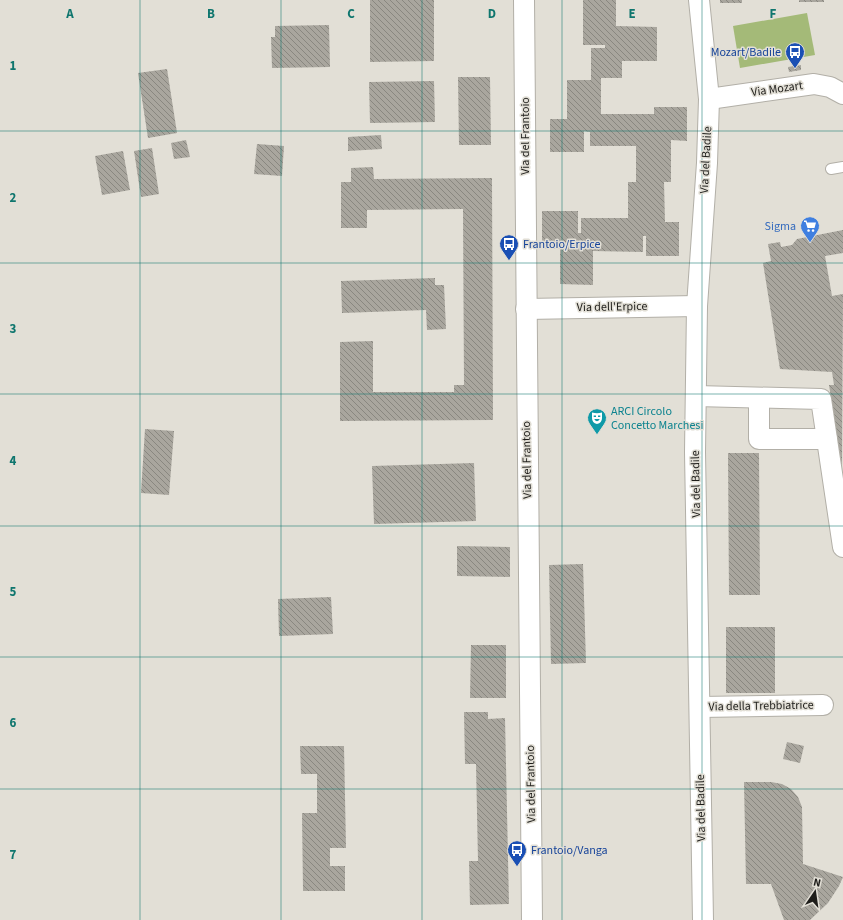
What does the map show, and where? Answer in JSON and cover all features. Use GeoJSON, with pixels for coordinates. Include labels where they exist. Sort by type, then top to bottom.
{"type":"FeatureCollection","features":[{"type":"Feature","properties":{"kind":"street","name":"Via del Frantoio"},"geometry":{"type":"LineString","coordinates":[[524,0],[532,920]]}},
{"type":"Feature","properties":{"kind":"street","name":"Via del Badile"},"geometry":{"type":"LineString","coordinates":[[699,0],[709,99],[707,163],[697,306],[696,396],[703,920]]}},
{"type":"Feature","properties":{"kind":"street","name":"Via Mozart"},"geometry":{"type":"LineString","coordinates":[[709,99],[814,84],[830,87],[843,94]]}},
{"type":"Feature","properties":{"kind":"street","name":"Via dell'Erpice"},"geometry":{"type":"LineString","coordinates":[[526,309],[697,306]]}},
{"type":"Feature","properties":{"kind":"street"},"geometry":{"type":"LineString","coordinates":[[696,396],[821,399],[843,547]]}},
{"type":"Feature","properties":{"kind":"street"},"geometry":{"type":"LineString","coordinates":[[759,398],[760,439],[827,440]]}},
{"type":"Feature","properties":{"kind":"street","name":"Via della Trebbiatrice"},"geometry":{"type":"LineString","coordinates":[[700,707],[823,706]]}},
{"type":"Feature","properties":{"kind":"lane"},"geometry":{"type":"LineString","coordinates":[[831,169],[843,167]]}},
{"type":"Feature","properties":{"kind":"green space"},"geometry":{"type":"Polygon","coordinates":[[[807,13],[815,55],[740,68],[733,26],[807,13]]]}},
{"type":"Feature","properties":{"kind":"building"},"geometry":{"type":"Polygon","coordinates":[[[370,0],[434,0],[434,61],[370,62],[370,0]]]}},
{"type":"Feature","properties":{"kind":"building"},"geometry":{"type":"Polygon","coordinates":[[[583,0],[616,0],[616,26],[657,27],[657,61],[622,61],[622,78],[601,78],[601,114],[654,114],[654,107],[687,107],[687,141],[671,140],[671,182],[664,182],[665,222],[679,222],[679,256],[646,256],[646,236],[643,236],[643,252],[593,251],[593,285],[560,284],[560,249],[542,249],[542,211],[578,211],[578,233],[581,233],[581,218],[628,218],[628,182],[636,182],[636,146],[590,146],[590,132],[584,131],[584,152],[550,152],[550,119],[567,119],[567,80],[591,80],[591,48],[605,48],[605,45],[583,45],[583,0]]]}},
{"type":"Feature","properties":{"kind":"building"},"geometry":{"type":"Polygon","coordinates":[[[720,0],[742,0],[742,3],[720,3],[720,0]]]}},
{"type":"Feature","properties":{"kind":"building"},"geometry":{"type":"Polygon","coordinates":[[[799,0],[824,0],[824,2],[799,2],[799,0]]]}},
{"type":"Feature","properties":{"kind":"building"},"geometry":{"type":"Polygon","coordinates":[[[329,25],[330,67],[272,68],[271,37],[275,37],[275,26],[329,25]]]}},
{"type":"Feature","properties":{"kind":"building"},"geometry":{"type":"Polygon","coordinates":[[[801,65],[801,70],[789,72],[788,67],[801,65]]]}},
{"type":"Feature","properties":{"kind":"building"},"geometry":{"type":"Polygon","coordinates":[[[167,69],[177,133],[148,138],[138,73],[167,69]]]}},
{"type":"Feature","properties":{"kind":"building"},"geometry":{"type":"Polygon","coordinates":[[[458,77],[490,77],[491,145],[459,145],[458,77]]]}},
{"type":"Feature","properties":{"kind":"building"},"geometry":{"type":"Polygon","coordinates":[[[434,81],[435,122],[370,123],[369,82],[434,81]]]}},
{"type":"Feature","properties":{"kind":"building"},"geometry":{"type":"Polygon","coordinates":[[[381,135],[382,149],[348,151],[348,137],[381,135]]]}},
{"type":"Feature","properties":{"kind":"building"},"geometry":{"type":"Polygon","coordinates":[[[186,140],[190,157],[174,159],[171,143],[186,140]]]}},
{"type":"Feature","properties":{"kind":"building"},"geometry":{"type":"Polygon","coordinates":[[[257,144],[284,146],[282,176],[254,174],[257,144]]]}},
{"type":"Feature","properties":{"kind":"building"},"geometry":{"type":"Polygon","coordinates":[[[152,148],[159,194],[141,197],[134,151],[152,148]]]}},
{"type":"Feature","properties":{"kind":"building"},"geometry":{"type":"Polygon","coordinates":[[[123,151],[130,190],[102,195],[95,156],[123,151]]]}},
{"type":"Feature","properties":{"kind":"building"},"geometry":{"type":"Polygon","coordinates":[[[373,167],[374,179],[492,178],[493,420],[340,421],[340,342],[373,341],[373,392],[454,392],[454,385],[464,385],[463,209],[367,210],[367,228],[341,228],[341,182],[351,182],[351,168],[373,167]]]}},
{"type":"Feature","properties":{"kind":"building"},"geometry":{"type":"Polygon","coordinates":[[[843,230],[843,253],[825,256],[832,296],[843,294],[842,467],[829,385],[834,385],[832,372],[780,369],[763,263],[771,261],[768,244],[780,242],[781,247],[792,245],[797,239],[843,230]]]}},
{"type":"Feature","properties":{"kind":"building"},"geometry":{"type":"Polygon","coordinates":[[[435,278],[435,285],[444,285],[446,329],[427,330],[426,310],[342,313],[341,281],[435,278]]]}},
{"type":"Feature","properties":{"kind":"building"},"geometry":{"type":"Polygon","coordinates":[[[145,429],[174,431],[169,495],[141,493],[145,429]]]}},
{"type":"Feature","properties":{"kind":"building"},"geometry":{"type":"Polygon","coordinates":[[[728,453],[759,453],[760,595],[729,595],[728,453]]]}},
{"type":"Feature","properties":{"kind":"building"},"geometry":{"type":"Polygon","coordinates":[[[474,463],[476,521],[374,524],[372,466],[474,463]]]}},
{"type":"Feature","properties":{"kind":"building"},"geometry":{"type":"Polygon","coordinates":[[[457,546],[510,547],[510,577],[457,576],[457,546]]]}},
{"type":"Feature","properties":{"kind":"building"},"geometry":{"type":"Polygon","coordinates":[[[583,564],[586,663],[551,664],[549,565],[583,564]]]}},
{"type":"Feature","properties":{"kind":"building"},"geometry":{"type":"Polygon","coordinates":[[[331,597],[333,634],[279,636],[278,599],[331,597]]]}},
{"type":"Feature","properties":{"kind":"building"},"geometry":{"type":"Polygon","coordinates":[[[726,627],[775,627],[775,693],[726,693],[726,627]]]}},
{"type":"Feature","properties":{"kind":"building"},"geometry":{"type":"Polygon","coordinates":[[[471,645],[506,645],[506,698],[470,698],[471,645]]]}},
{"type":"Feature","properties":{"kind":"building"},"geometry":{"type":"Polygon","coordinates":[[[464,712],[488,712],[488,719],[505,718],[509,904],[470,905],[469,861],[478,861],[476,764],[465,764],[464,712]]]}},
{"type":"Feature","properties":{"kind":"building"},"geometry":{"type":"Polygon","coordinates":[[[787,742],[804,746],[800,763],[783,759],[787,742]]]}},
{"type":"Feature","properties":{"kind":"building"},"geometry":{"type":"Polygon","coordinates":[[[300,746],[344,746],[346,848],[330,848],[330,866],[345,866],[345,891],[303,891],[302,813],[317,813],[317,774],[301,774],[300,746]]]}},
{"type":"Feature","properties":{"kind":"building"},"geometry":{"type":"Polygon","coordinates":[[[744,782],[771,782],[782,784],[791,789],[798,797],[802,807],[803,864],[843,877],[828,903],[810,920],[784,920],[771,884],[746,884],[744,782]]]}},
{"type":"Feature","properties":{"kind":"place","name":"Mozart/Badile"},"geometry":{"type":"Point","coordinates":[795,69]}},
{"type":"Feature","properties":{"kind":"place","name":"Sigma"},"geometry":{"type":"Point","coordinates":[810,243]}},
{"type":"Feature","properties":{"kind":"place","name":"Frantoio/Erpice"},"geometry":{"type":"Point","coordinates":[509,261]}},
{"type":"Feature","properties":{"kind":"place","name":"ARCI Circolo Concetto Marchesi"},"geometry":{"type":"Point","coordinates":[597,435]}},
{"type":"Feature","properties":{"kind":"place","name":"Frantoio/Vanga"},"geometry":{"type":"Point","coordinates":[517,867]}}]}
